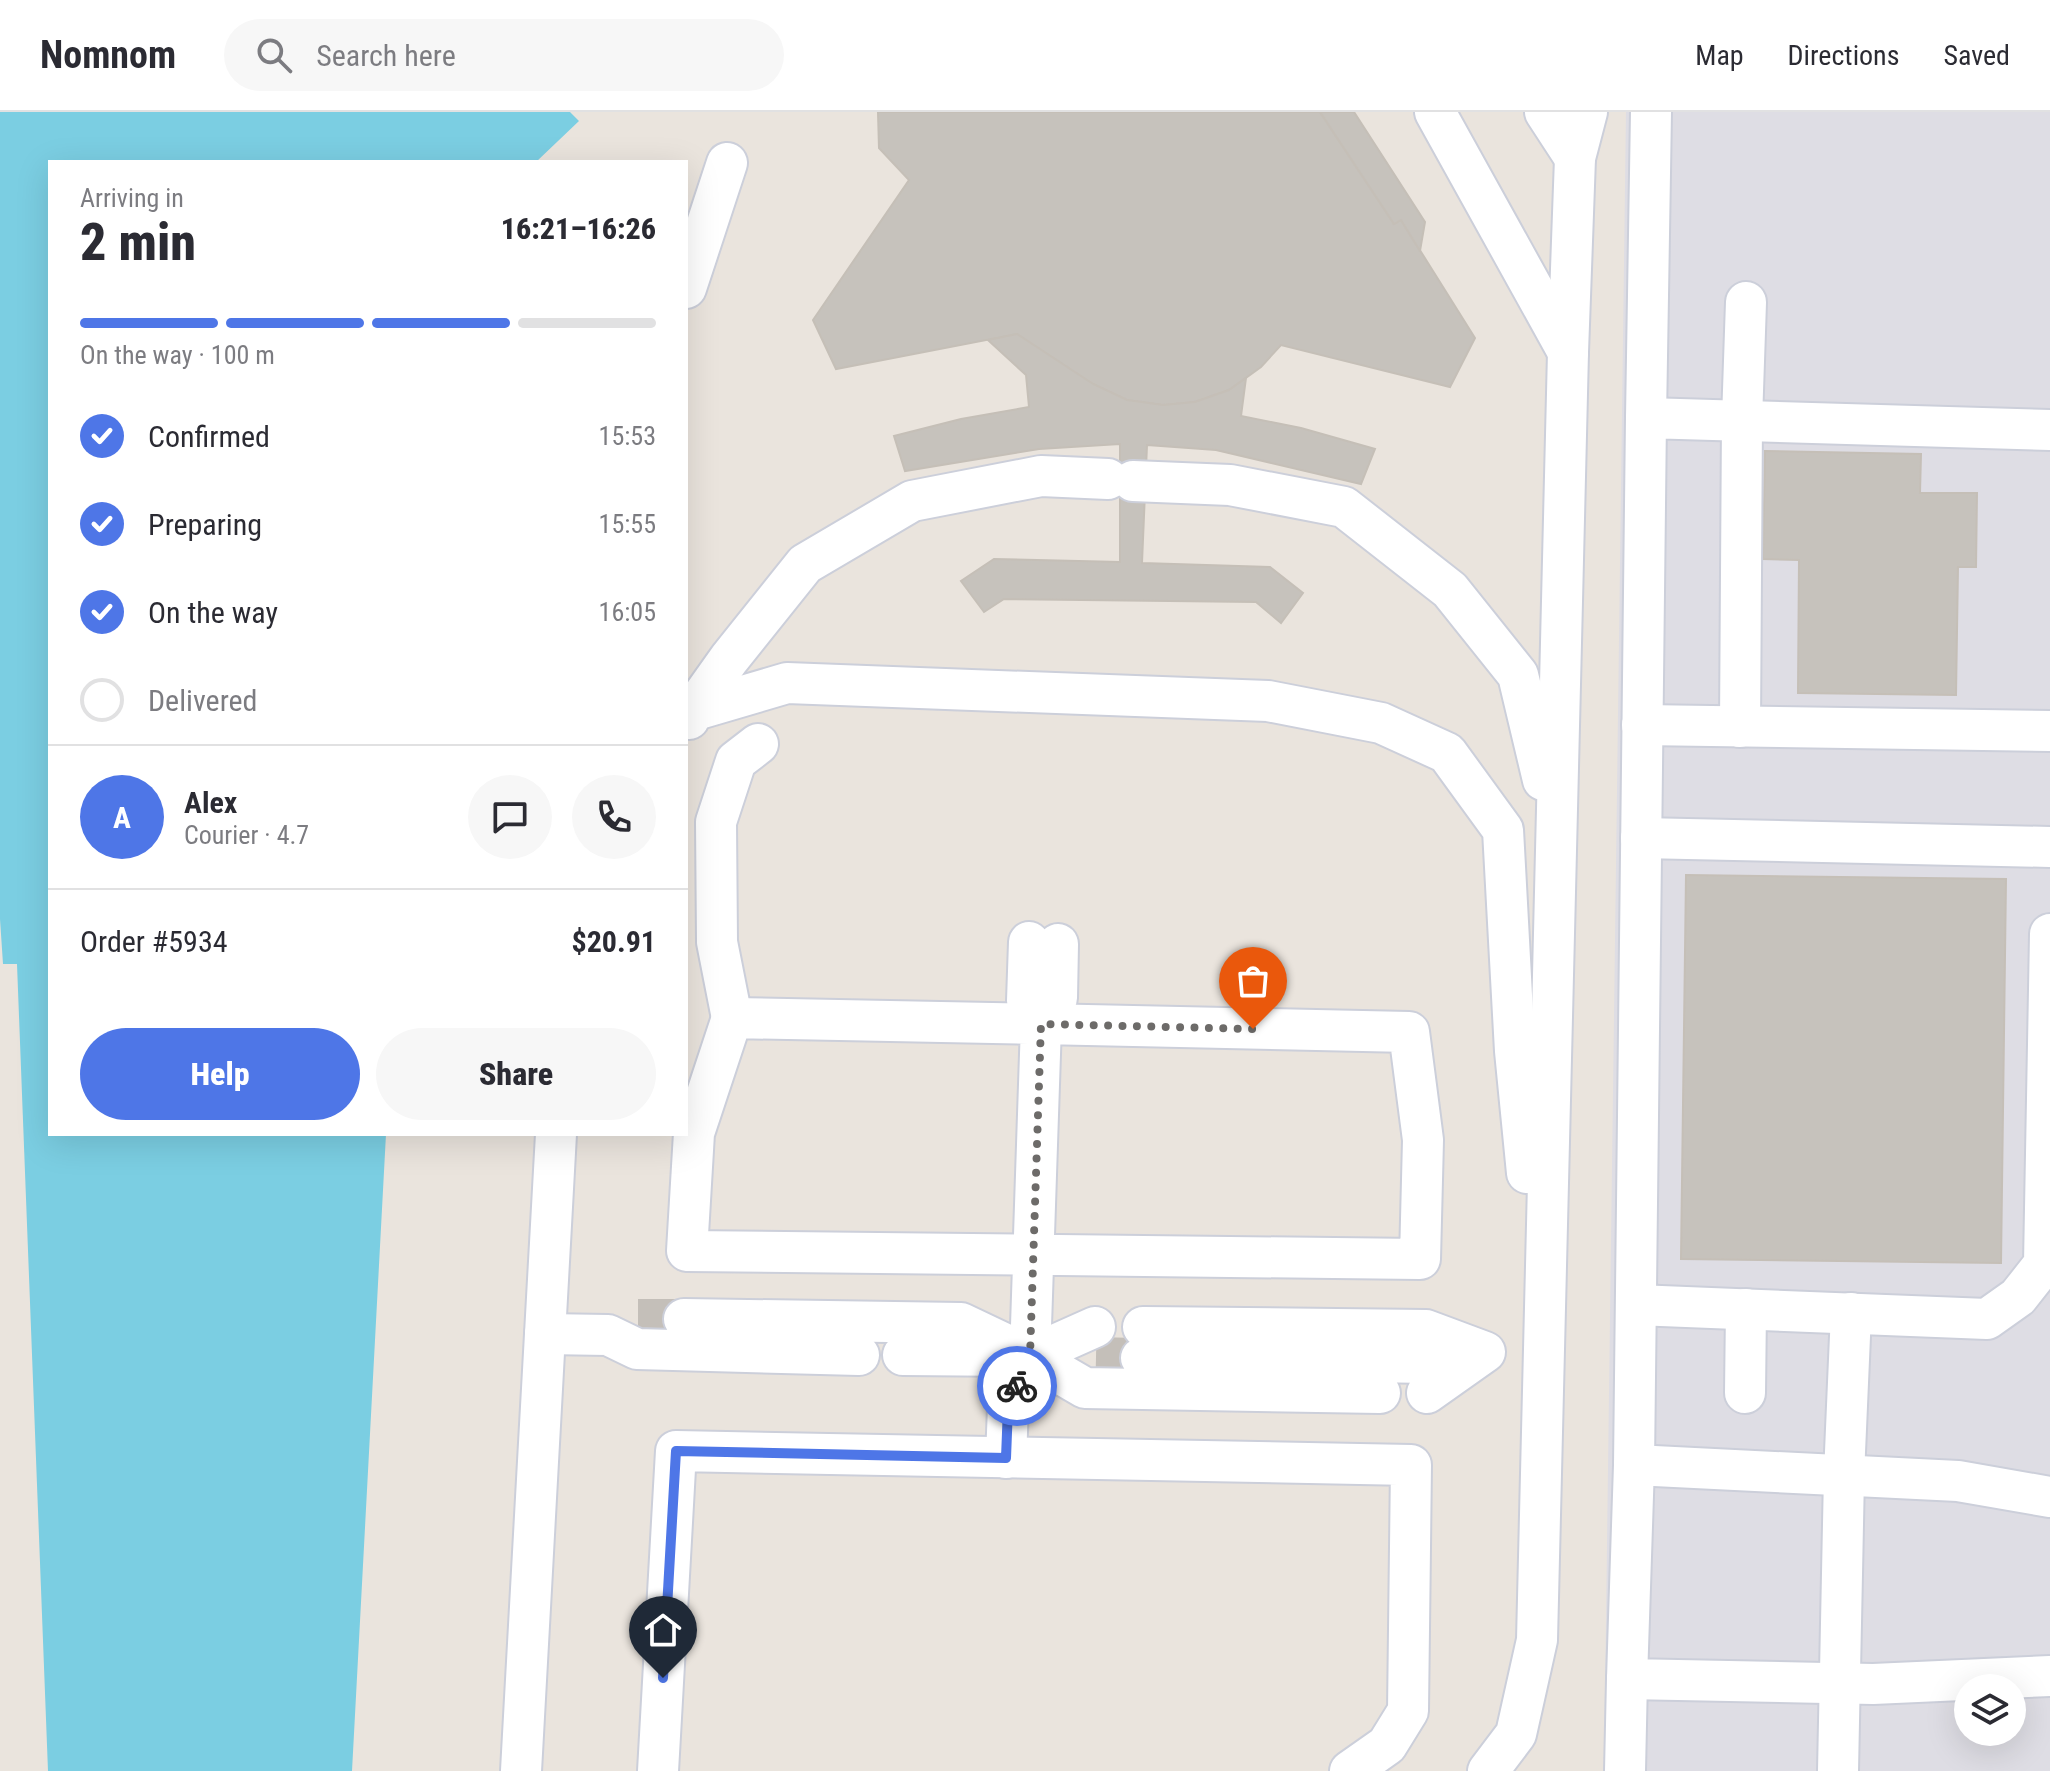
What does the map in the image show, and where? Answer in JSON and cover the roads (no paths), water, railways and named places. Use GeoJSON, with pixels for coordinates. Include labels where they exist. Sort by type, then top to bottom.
{"type":"FeatureCollection","features":[{"type":"Feature","properties":{"kind":"street"},"geometry":{"type":"LineString","coordinates":[[1435,112],[1568,352]]}},
{"type":"Feature","properties":{"kind":"street"},"geometry":{"type":"LineString","coordinates":[[1545,112],[1575,158]]}},
{"type":"Feature","properties":{"kind":"street"},"geometry":{"type":"LineString","coordinates":[[1488,1771],[1516,1734],[1537,1640],[1568,352],[1575,158],[1587,112]]}},
{"type":"Feature","properties":{"kind":"street"},"geometry":{"type":"LineString","coordinates":[[1625,1771],[1634,1465],[1651,112]]}},
{"type":"Feature","properties":{"kind":"street"},"geometry":{"type":"LineString","coordinates":[[688,282],[727,163]]}},
{"type":"Feature","properties":{"kind":"street"},"geometry":{"type":"LineString","coordinates":[[1740,727],[1746,302]]}},
{"type":"Feature","properties":{"kind":"street"},"geometry":{"type":"LineString","coordinates":[[1646,418],[2050,430]]}},
{"type":"Feature","properties":{"kind":"street"},"geometry":{"type":"LineString","coordinates":[[689,720],[729,659],[805,564],[912,501],[1041,476],[1230,485],[1344,507],[1450,590],[1518,675],[1556,835]]}},
{"type":"Feature","properties":{"kind":"street"},"geometry":{"type":"LineString","coordinates":[[689,720],[787,683],[1268,701],[1381,723],[1447,753],[1503,830],[1515,1051],[1527,1183],[1546,1250]]}},
{"type":"Feature","properties":{"kind":"street"},"geometry":{"type":"LineString","coordinates":[[1642,725],[2050,731]]}},
{"type":"Feature","properties":{"kind":"street"},"geometry":{"type":"LineString","coordinates":[[732,1018],[1409,1032],[1423,1140],[1420,1259],[687,1251],[694,1133],[732,1018],[717,942],[716,822],[736,761],[758,744]]}},
{"type":"Feature","properties":{"kind":"street"},"geometry":{"type":"LineString","coordinates":[[1641,838],[2050,847]]}},
{"type":"Feature","properties":{"kind":"street"},"geometry":{"type":"LineString","coordinates":[[1636,1305],[1987,1319],[2018,1297],[2044,1264],[2050,934]]}},
{"type":"Feature","properties":{"kind":"street"},"geometry":{"type":"LineString","coordinates":[[1006,1458],[1008,1407],[1030,1356],[1041,1024],[1057,998],[1044,943]]}},
{"type":"Feature","properties":{"kind":"street"},"geometry":{"type":"LineString","coordinates":[[521,1771],[556,1136]]}},
{"type":"Feature","properties":{"kind":"street"},"geometry":{"type":"LineString","coordinates":[[1745,1393],[1746,1309]]}},
{"type":"Feature","properties":{"kind":"street"},"geometry":{"type":"LineString","coordinates":[[1838,1771],[1844,1475],[1851,1313]]}},
{"type":"Feature","properties":{"kind":"street"},"geometry":{"type":"LineString","coordinates":[[684,1319],[961,1323],[1030,1356],[1085,1388],[1380,1393]]}},
{"type":"Feature","properties":{"kind":"street"},"geometry":{"type":"LineString","coordinates":[[545,1334],[623,1327],[637,1349],[859,1355]]}},
{"type":"Feature","properties":{"kind":"street"},"geometry":{"type":"LineString","coordinates":[[1142,1343],[1426,1330],[1472,1348],[1544,1353]]}},
{"type":"Feature","properties":{"kind":"street"},"geometry":{"type":"LineString","coordinates":[[903,1355],[1030,1356],[1096,1342]]}},
{"type":"Feature","properties":{"kind":"street"},"geometry":{"type":"LineString","coordinates":[[1427,1393],[1472,1348]]}},
{"type":"Feature","properties":{"kind":"street"},"geometry":{"type":"LineString","coordinates":[[658,1771],[676,1451],[1411,1465],[1408,1711],[1387,1745],[1350,1771]]}},
{"type":"Feature","properties":{"kind":"street"},"geometry":{"type":"LineString","coordinates":[[1634,1465],[1958,1481],[2050,1497]]}},
{"type":"Feature","properties":{"kind":"street"},"geometry":{"type":"LineString","coordinates":[[1627,1679],[1840,1684],[2050,1676]]}},
{"type":"Feature","properties":{"kind":"water"},"geometry":{"type":"Polygon","coordinates":[[[0,112],[570,112],[579,121],[538,160],[48,160],[48,1136],[386,1136],[352,1771],[48,1771],[17,964],[3,964],[0,919],[0,112]]]}},
{"type":"Feature","properties":{"kind":"tunnel"},"geometry":{"type":"LineString","coordinates":[[638,1319],[684,1319]]}},
{"type":"Feature","properties":{"kind":"tunnel"},"geometry":{"type":"LineString","coordinates":[[1096,1357],[1141,1358]]}}]}
